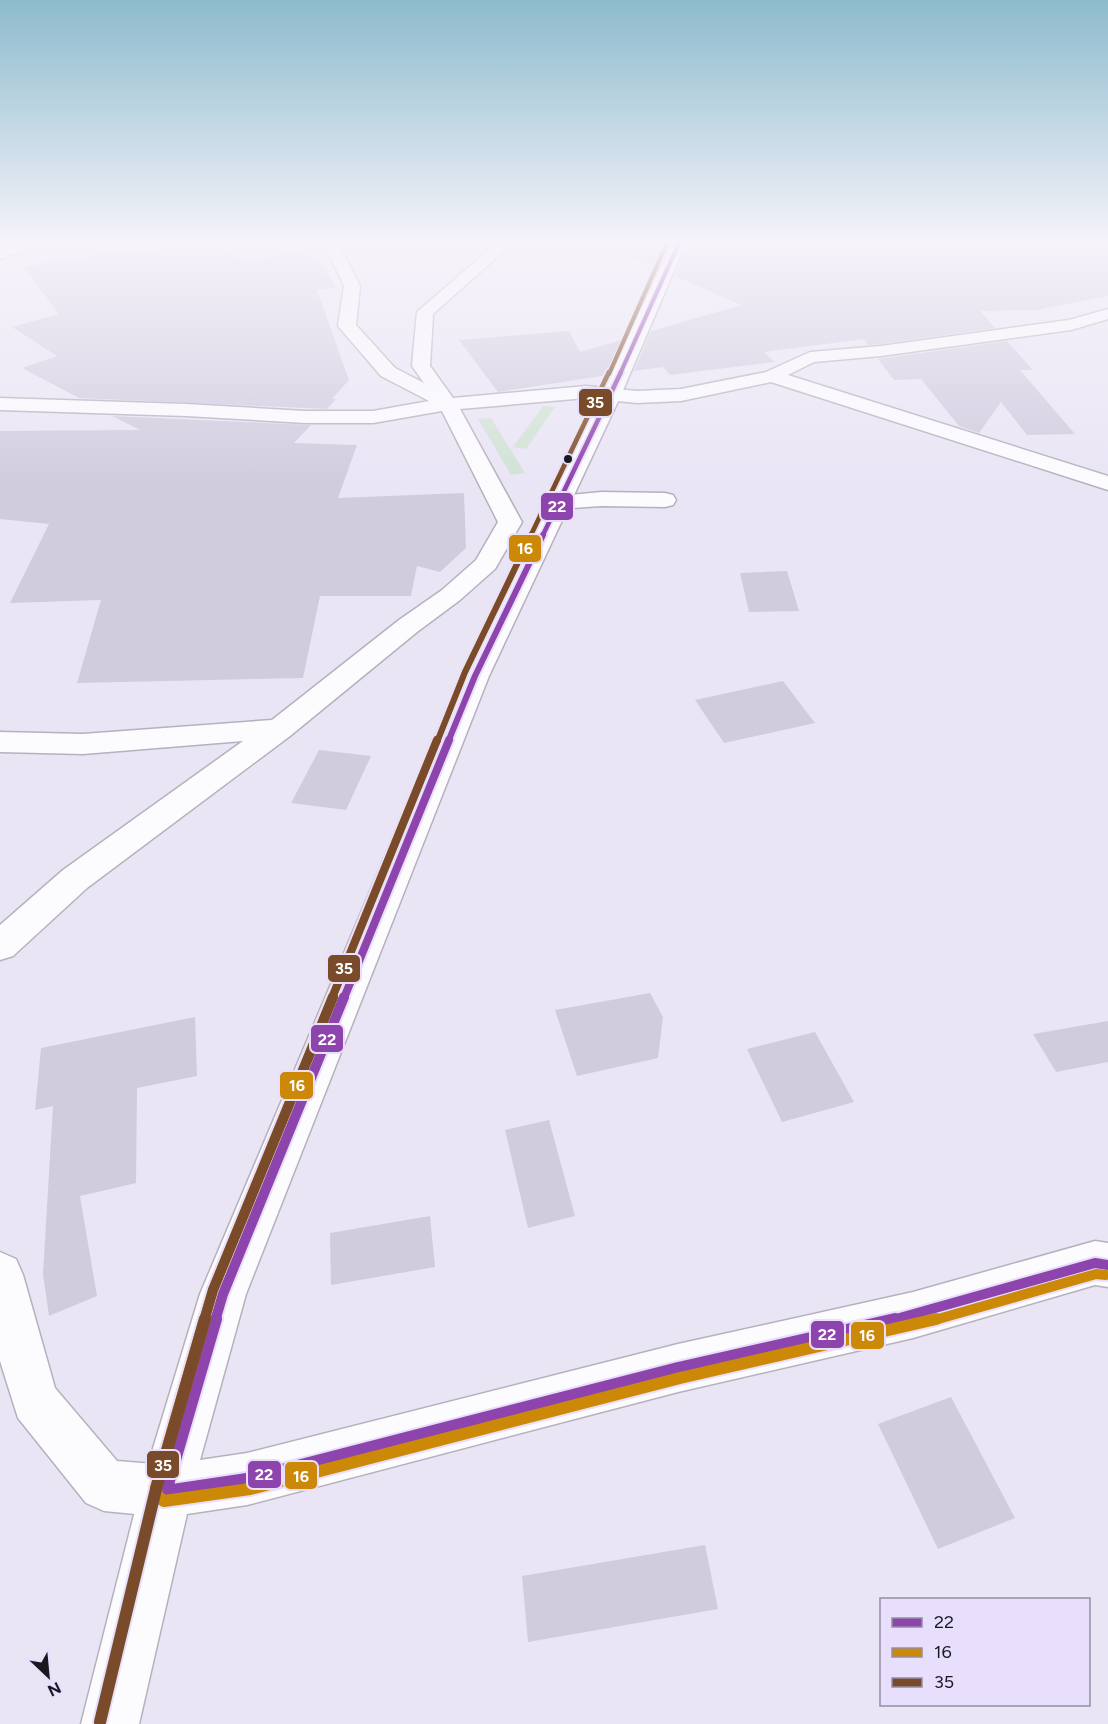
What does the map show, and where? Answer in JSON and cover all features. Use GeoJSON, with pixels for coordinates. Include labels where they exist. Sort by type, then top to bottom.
{"type":"FeatureCollection","features":[{"type":"Feature","properties":{"kind":"street"},"geometry":{"type":"LineString","coordinates":[[347,323],[347,326],[388,372],[448,404]]}},
{"type":"Feature","properties":{"kind":"street"},"geometry":{"type":"LineString","coordinates":[[0,945],[75,879],[280,729],[408,626],[451,595],[486,564],[510,522],[448,404],[421,366],[424,323]]}},
{"type":"Feature","properties":{"kind":"street"},"geometry":{"type":"LineString","coordinates":[[110,1724],[166,1491],[223,1294],[475,676],[611,395],[643,323]]}},
{"type":"Feature","properties":{"kind":"street"},"geometry":{"type":"LineString","coordinates":[[0,404],[186,410],[305,417],[373,417],[448,404],[586,392],[637,397],[681,395],[772,376],[810,357],[882,351],[1076,323]]}},
{"type":"Feature","properties":{"kind":"street"},"geometry":{"type":"LineString","coordinates":[[772,376],[1108,483]]}},
{"type":"Feature","properties":{"kind":"street"},"geometry":{"type":"LineString","coordinates":[[558,502],[601,499],[665,500]]}},
{"type":"Feature","properties":{"kind":"street"},"geometry":{"type":"LineString","coordinates":[[0,742],[83,744],[280,729]]}},
{"type":"Feature","properties":{"kind":"street"},"geometry":{"type":"LineString","coordinates":[[0,1275],[35,1401],[104,1485],[166,1491],[247,1479],[678,1368],[913,1315],[1095,1263],[1108,1265]]}},
{"type":"Feature","properties":{"kind":"green space"},"geometry":{"type":"Polygon","coordinates":[[[543,406],[555,407],[526,449],[513,447],[543,406]]]}},
{"type":"Feature","properties":{"kind":"green space"},"geometry":{"type":"Polygon","coordinates":[[[491,418],[525,473],[511,475],[478,419],[491,418]]]}},
{"type":"Feature","properties":{"kind":"building"},"geometry":{"type":"Polygon","coordinates":[[[25,323],[329,323],[349,380],[332,399],[336,399],[327,409],[79,398],[22,368],[57,356],[12,327],[25,323]]]}},
{"type":"Feature","properties":{"kind":"building"},"geometry":{"type":"Polygon","coordinates":[[[677,323],[991,323],[995,328],[881,344],[868,345],[864,339],[764,352],[775,362],[670,375],[663,367],[634,371],[651,331],[677,323]]]}},
{"type":"Feature","properties":{"kind":"building"},"geometry":{"type":"Polygon","coordinates":[[[569,331],[580,352],[625,339],[608,375],[498,392],[459,340],[569,331]]]}},
{"type":"Feature","properties":{"kind":"building"},"geometry":{"type":"Polygon","coordinates":[[[1007,341],[1033,370],[1020,370],[1075,434],[1027,435],[1001,402],[979,433],[959,426],[921,379],[894,380],[878,359],[1007,341]]]}},
{"type":"Feature","properties":{"kind":"building"},"geometry":{"type":"Polygon","coordinates":[[[112,416],[311,425],[294,443],[357,445],[338,498],[464,493],[466,548],[440,572],[417,566],[411,596],[320,596],[303,678],[77,683],[101,600],[10,603],[49,524],[0,519],[0,431],[140,430],[112,416]]]}},
{"type":"Feature","properties":{"kind":"building"},"geometry":{"type":"Polygon","coordinates":[[[787,571],[799,611],[749,612],[740,573],[787,571]]]}},
{"type":"Feature","properties":{"kind":"building"},"geometry":{"type":"Polygon","coordinates":[[[783,681],[815,723],[724,743],[695,700],[783,681]]]}},
{"type":"Feature","properties":{"kind":"building"},"geometry":{"type":"Polygon","coordinates":[[[319,750],[371,756],[346,810],[291,803],[319,750]]]}},
{"type":"Feature","properties":{"kind":"building"},"geometry":{"type":"Polygon","coordinates":[[[650,993],[663,1017],[658,1058],[577,1076],[555,1010],[650,993]]]}},
{"type":"Feature","properties":{"kind":"building"},"geometry":{"type":"Polygon","coordinates":[[[195,1017],[197,1076],[137,1088],[136,1183],[80,1196],[97,1296],[49,1316],[43,1274],[53,1106],[35,1110],[41,1048],[195,1017]]]}},
{"type":"Feature","properties":{"kind":"building"},"geometry":{"type":"Polygon","coordinates":[[[1108,1021],[1108,1062],[1056,1072],[1033,1034],[1108,1021]]]}},
{"type":"Feature","properties":{"kind":"building"},"geometry":{"type":"Polygon","coordinates":[[[815,1032],[854,1102],[782,1122],[747,1049],[815,1032]]]}},
{"type":"Feature","properties":{"kind":"building"},"geometry":{"type":"Polygon","coordinates":[[[549,1120],[575,1216],[528,1228],[505,1130],[549,1120]]]}},
{"type":"Feature","properties":{"kind":"building"},"geometry":{"type":"Polygon","coordinates":[[[430,1216],[435,1267],[331,1285],[330,1233],[430,1216]]]}},
{"type":"Feature","properties":{"kind":"building"},"geometry":{"type":"Polygon","coordinates":[[[951,1397],[1015,1518],[938,1549],[878,1424],[951,1397]]]}},
{"type":"Feature","properties":{"kind":"building"},"geometry":{"type":"Polygon","coordinates":[[[705,1545],[718,1609],[528,1642],[522,1576],[705,1545]]]}},
{"type":"Feature","properties":{"kind":"transit line","name":"16"},"geometry":{"type":"LineString","coordinates":[[631,323],[601,391],[465,672],[213,1290],[156,1488],[157,1496],[166,1501],[250,1489],[680,1378],[915,1325],[1096,1274],[1106,1275]]}},
{"type":"Feature","properties":{"kind":"transit line","name":"35"},"geometry":{"type":"LineString","coordinates":[[100,1722],[156,1489],[213,1290],[465,672],[601,391],[631,323]]}},
{"type":"Feature","properties":{"kind":"transit line","name":"22"},"geometry":{"type":"LineString","coordinates":[[643,323],[611,395],[475,676],[223,1294],[166,1491],[247,1479],[678,1368],[913,1315],[1095,1263],[1108,1265]]}}]}
